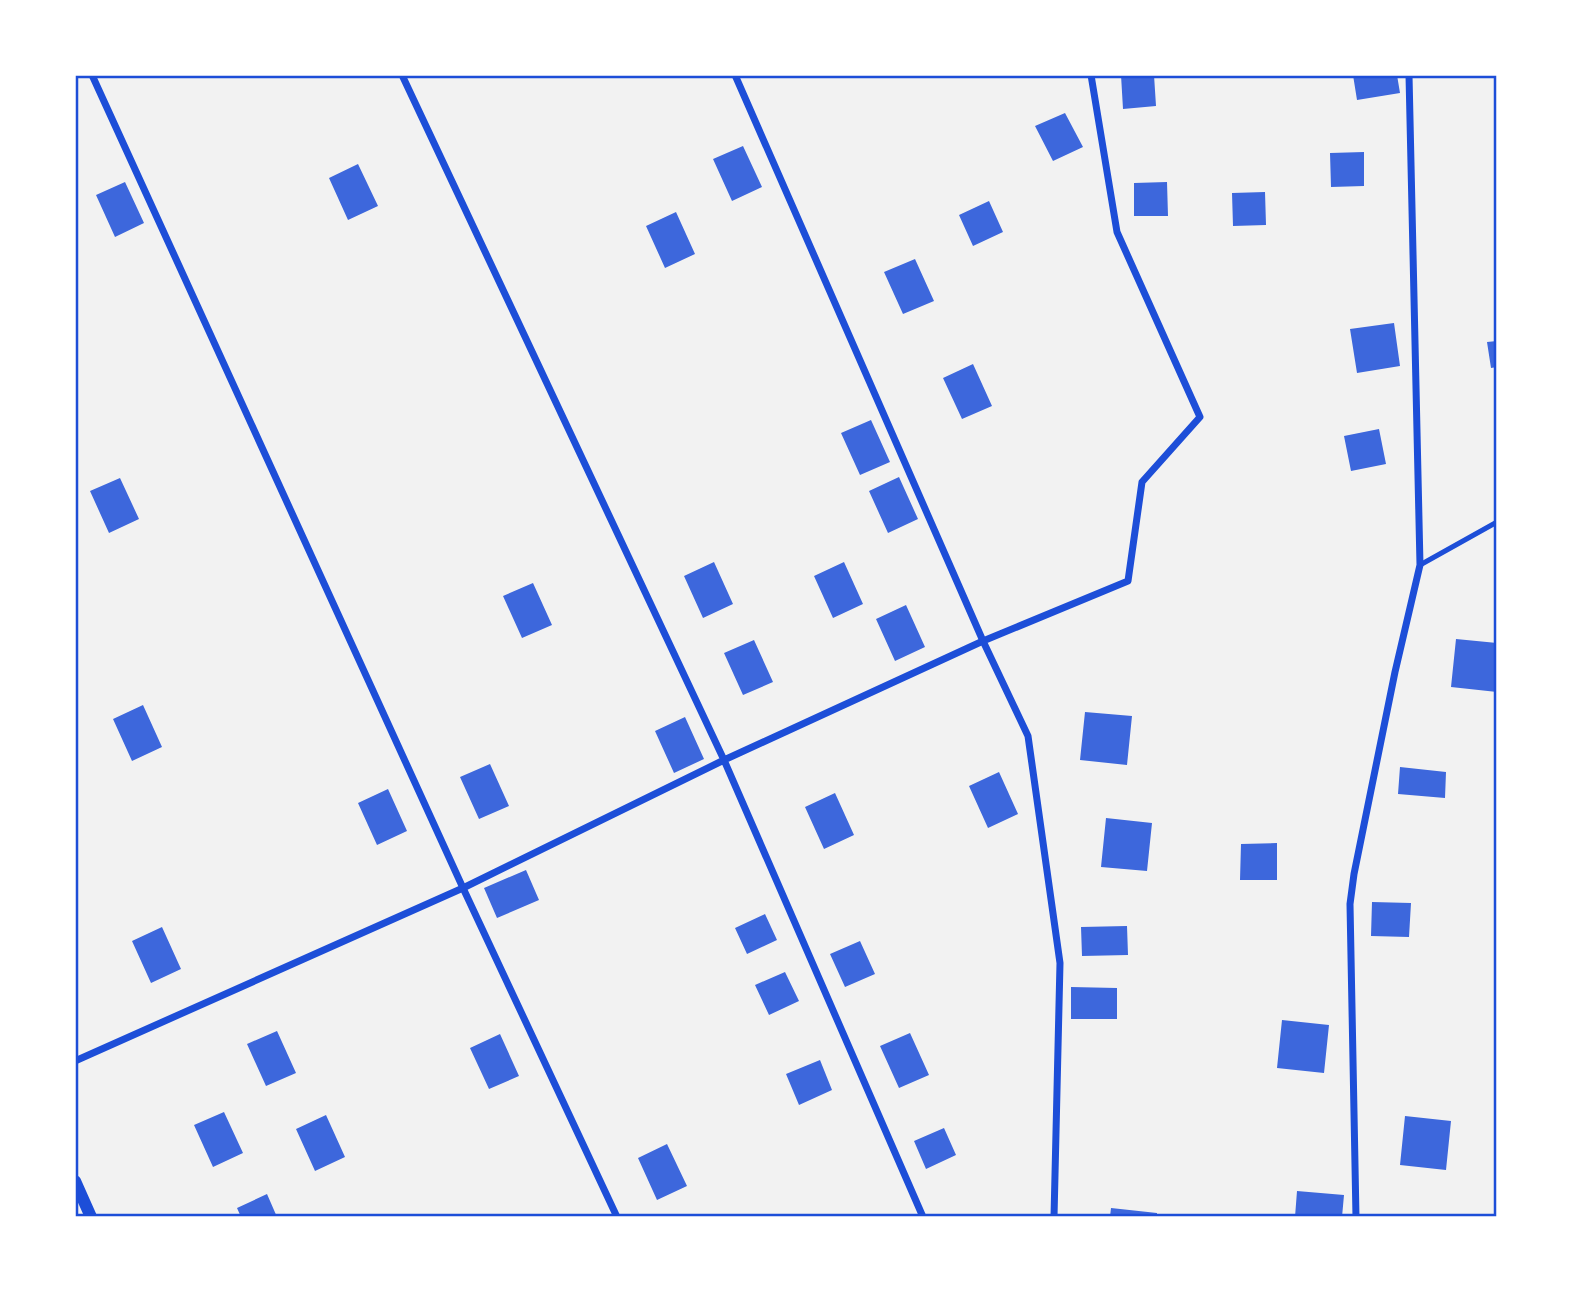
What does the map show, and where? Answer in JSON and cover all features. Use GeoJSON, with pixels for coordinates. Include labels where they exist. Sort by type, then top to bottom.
{"type":"FeatureCollection","features":[{"type":"Feature","properties":{"kind":"street"},"geometry":{"type":"LineString","coordinates":[[92,75],[463,888],[617,1217]]}},
{"type":"Feature","properties":{"kind":"street"},"geometry":{"type":"LineString","coordinates":[[402,75],[724,760],[923,1217]]}},
{"type":"Feature","properties":{"kind":"street"},"geometry":{"type":"LineString","coordinates":[[735,75],[983,640],[1028,736],[1060,964],[1054,1217]]}},
{"type":"Feature","properties":{"kind":"street"},"geometry":{"type":"LineString","coordinates":[[75,1061],[463,888],[724,760],[983,640],[1128,581],[1142,482],[1200,417],[1117,232],[1091,75]]}},
{"type":"Feature","properties":{"kind":"street"},"geometry":{"type":"LineString","coordinates":[[1356,1217],[1350,904],[1395,671],[1420,565],[1409,75]]}},
{"type":"Feature","properties":{"kind":"street"},"geometry":{"type":"LineString","coordinates":[[75,1181],[91,1217]]}},
{"type":"Feature","properties":{"kind":"lane"},"geometry":{"type":"LineString","coordinates":[[1420,565],[1497,522]]}},
{"type":"Feature","properties":{"kind":"building"},"geometry":{"type":"Polygon","coordinates":[[[1121,75],[1154,75],[1156,106],[1123,109],[1121,75]]]}},
{"type":"Feature","properties":{"kind":"building"},"geometry":{"type":"Polygon","coordinates":[[[1353,75],[1397,75],[1400,93],[1357,100],[1353,75]]]}},
{"type":"Feature","properties":{"kind":"building"},"geometry":{"type":"Polygon","coordinates":[[[1065,113],[1083,147],[1053,161],[1035,126],[1065,113]]]}},
{"type":"Feature","properties":{"kind":"building"},"geometry":{"type":"Polygon","coordinates":[[[743,146],[762,187],[732,201],[713,159],[743,146]]]}},
{"type":"Feature","properties":{"kind":"building"},"geometry":{"type":"Polygon","coordinates":[[[1364,152],[1364,186],[1331,187],[1330,153],[1364,152]]]}},
{"type":"Feature","properties":{"kind":"building"},"geometry":{"type":"Polygon","coordinates":[[[358,164],[378,206],[348,220],[329,178],[358,164]]]}},
{"type":"Feature","properties":{"kind":"building"},"geometry":{"type":"Polygon","coordinates":[[[125,182],[144,223],[115,237],[96,195],[125,182]]]}},
{"type":"Feature","properties":{"kind":"building"},"geometry":{"type":"Polygon","coordinates":[[[1167,182],[1168,216],[1134,216],[1134,183],[1167,182]]]}},
{"type":"Feature","properties":{"kind":"building"},"geometry":{"type":"Polygon","coordinates":[[[1265,192],[1266,225],[1233,226],[1232,193],[1265,192]]]}},
{"type":"Feature","properties":{"kind":"building"},"geometry":{"type":"Polygon","coordinates":[[[989,201],[1003,232],[973,246],[959,215],[989,201]]]}},
{"type":"Feature","properties":{"kind":"building"},"geometry":{"type":"Polygon","coordinates":[[[676,212],[695,254],[665,268],[646,226],[676,212]]]}},
{"type":"Feature","properties":{"kind":"building"},"geometry":{"type":"Polygon","coordinates":[[[915,259],[934,301],[903,314],[884,272],[915,259]]]}},
{"type":"Feature","properties":{"kind":"building"},"geometry":{"type":"Polygon","coordinates":[[[1394,323],[1400,366],[1357,373],[1350,329],[1394,323]]]}},
{"type":"Feature","properties":{"kind":"building"},"geometry":{"type":"Polygon","coordinates":[[[1497,341],[1497,367],[1491,368],[1487,342],[1497,341]]]}},
{"type":"Feature","properties":{"kind":"building"},"geometry":{"type":"Polygon","coordinates":[[[973,364],[992,406],[962,419],[943,378],[973,364]]]}},
{"type":"Feature","properties":{"kind":"building"},"geometry":{"type":"Polygon","coordinates":[[[871,420],[890,462],[860,475],[841,433],[871,420]]]}},
{"type":"Feature","properties":{"kind":"building"},"geometry":{"type":"Polygon","coordinates":[[[1379,429],[1386,464],[1351,471],[1344,436],[1379,429]]]}},
{"type":"Feature","properties":{"kind":"building"},"geometry":{"type":"Polygon","coordinates":[[[899,477],[918,519],[888,533],[869,491],[899,477]]]}},
{"type":"Feature","properties":{"kind":"building"},"geometry":{"type":"Polygon","coordinates":[[[120,478],[139,519],[109,533],[90,491],[120,478]]]}},
{"type":"Feature","properties":{"kind":"building"},"geometry":{"type":"Polygon","coordinates":[[[714,562],[733,604],[703,618],[684,576],[714,562]]]}},
{"type":"Feature","properties":{"kind":"building"},"geometry":{"type":"Polygon","coordinates":[[[844,562],[863,604],[833,618],[814,576],[844,562]]]}},
{"type":"Feature","properties":{"kind":"building"},"geometry":{"type":"Polygon","coordinates":[[[533,583],[552,625],[522,638],[503,596],[533,583]]]}},
{"type":"Feature","properties":{"kind":"building"},"geometry":{"type":"Polygon","coordinates":[[[906,605],[925,647],[895,661],[876,619],[906,605]]]}},
{"type":"Feature","properties":{"kind":"building"},"geometry":{"type":"Polygon","coordinates":[[[1456,639],[1497,643],[1497,692],[1451,687],[1456,639]]]}},
{"type":"Feature","properties":{"kind":"building"},"geometry":{"type":"Polygon","coordinates":[[[754,640],[773,682],[743,695],[724,653],[754,640]]]}},
{"type":"Feature","properties":{"kind":"building"},"geometry":{"type":"Polygon","coordinates":[[[143,705],[162,747],[132,761],[113,719],[143,705]]]}},
{"type":"Feature","properties":{"kind":"building"},"geometry":{"type":"Polygon","coordinates":[[[1085,712],[1132,716],[1127,765],[1080,760],[1085,712]]]}},
{"type":"Feature","properties":{"kind":"building"},"geometry":{"type":"Polygon","coordinates":[[[685,717],[704,759],[674,773],[655,731],[685,717]]]}},
{"type":"Feature","properties":{"kind":"building"},"geometry":{"type":"Polygon","coordinates":[[[490,764],[509,806],[479,819],[460,777],[490,764]]]}},
{"type":"Feature","properties":{"kind":"building"},"geometry":{"type":"Polygon","coordinates":[[[1400,767],[1446,772],[1445,798],[1398,794],[1400,767]]]}},
{"type":"Feature","properties":{"kind":"building"},"geometry":{"type":"Polygon","coordinates":[[[999,772],[1018,814],[988,828],[969,786],[999,772]]]}},
{"type":"Feature","properties":{"kind":"building"},"geometry":{"type":"Polygon","coordinates":[[[388,789],[407,831],[377,845],[358,803],[388,789]]]}},
{"type":"Feature","properties":{"kind":"building"},"geometry":{"type":"Polygon","coordinates":[[[835,793],[854,835],[824,849],[805,807],[835,793]]]}},
{"type":"Feature","properties":{"kind":"building"},"geometry":{"type":"Polygon","coordinates":[[[1106,818],[1152,823],[1147,871],[1101,867],[1106,818]]]}},
{"type":"Feature","properties":{"kind":"building"},"geometry":{"type":"Polygon","coordinates":[[[1277,843],[1277,880],[1240,880],[1241,844],[1277,843]]]}},
{"type":"Feature","properties":{"kind":"building"},"geometry":{"type":"Polygon","coordinates":[[[526,870],[539,900],[497,918],[484,888],[526,870]]]}},
{"type":"Feature","properties":{"kind":"building"},"geometry":{"type":"Polygon","coordinates":[[[1372,902],[1411,903],[1409,937],[1371,936],[1372,902]]]}},
{"type":"Feature","properties":{"kind":"building"},"geometry":{"type":"Polygon","coordinates":[[[765,914],[777,940],[747,954],[735,928],[765,914]]]}},
{"type":"Feature","properties":{"kind":"building"},"geometry":{"type":"Polygon","coordinates":[[[1127,926],[1128,955],[1082,956],[1081,927],[1127,926]]]}},
{"type":"Feature","properties":{"kind":"building"},"geometry":{"type":"Polygon","coordinates":[[[162,927],[181,969],[151,983],[132,941],[162,927]]]}},
{"type":"Feature","properties":{"kind":"building"},"geometry":{"type":"Polygon","coordinates":[[[860,941],[875,974],[845,987],[830,954],[860,941]]]}},
{"type":"Feature","properties":{"kind":"building"},"geometry":{"type":"Polygon","coordinates":[[[785,972],[799,1001],[769,1015],[755,985],[785,972]]]}},
{"type":"Feature","properties":{"kind":"building"},"geometry":{"type":"Polygon","coordinates":[[[1071,987],[1117,988],[1117,1019],[1071,1019],[1071,987]]]}},
{"type":"Feature","properties":{"kind":"building"},"geometry":{"type":"Polygon","coordinates":[[[1282,1020],[1329,1025],[1324,1073],[1277,1068],[1282,1020]]]}},
{"type":"Feature","properties":{"kind":"building"},"geometry":{"type":"Polygon","coordinates":[[[277,1031],[296,1073],[266,1086],[247,1044],[277,1031]]]}},
{"type":"Feature","properties":{"kind":"building"},"geometry":{"type":"Polygon","coordinates":[[[910,1033],[929,1075],[899,1088],[880,1046],[910,1033]]]}},
{"type":"Feature","properties":{"kind":"building"},"geometry":{"type":"Polygon","coordinates":[[[500,1034],[519,1076],[489,1089],[470,1048],[500,1034]]]}},
{"type":"Feature","properties":{"kind":"building"},"geometry":{"type":"Polygon","coordinates":[[[820,1060],[832,1090],[799,1105],[786,1074],[820,1060]]]}},
{"type":"Feature","properties":{"kind":"building"},"geometry":{"type":"Polygon","coordinates":[[[224,1112],[243,1153],[213,1167],[194,1125],[224,1112]]]}},
{"type":"Feature","properties":{"kind":"building"},"geometry":{"type":"Polygon","coordinates":[[[326,1115],[345,1157],[315,1171],[296,1129],[326,1115]]]}},
{"type":"Feature","properties":{"kind":"building"},"geometry":{"type":"Polygon","coordinates":[[[1405,1116],[1451,1121],[1446,1170],[1400,1165],[1405,1116]]]}},
{"type":"Feature","properties":{"kind":"building"},"geometry":{"type":"Polygon","coordinates":[[[944,1128],[956,1155],[926,1169],[914,1141],[944,1128]]]}},
{"type":"Feature","properties":{"kind":"building"},"geometry":{"type":"Polygon","coordinates":[[[667,1144],[687,1186],[657,1200],[638,1158],[667,1144]]]}},
{"type":"Feature","properties":{"kind":"building"},"geometry":{"type":"Polygon","coordinates":[[[1297,1191],[1344,1195],[1342,1217],[1295,1217],[1297,1191]]]}},
{"type":"Feature","properties":{"kind":"building"},"geometry":{"type":"Polygon","coordinates":[[[267,1194],[277,1217],[241,1217],[237,1208],[267,1194]]]}},
{"type":"Feature","properties":{"kind":"building"},"geometry":{"type":"Polygon","coordinates":[[[1111,1208],[1157,1213],[1157,1217],[1110,1217],[1111,1208]]]}}]}
